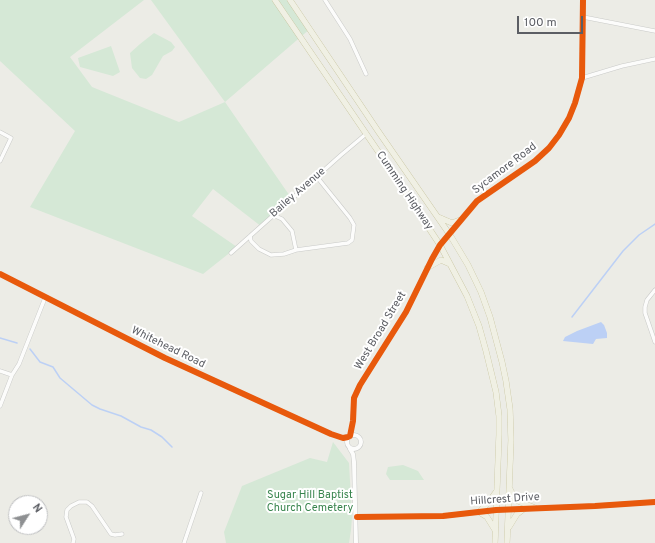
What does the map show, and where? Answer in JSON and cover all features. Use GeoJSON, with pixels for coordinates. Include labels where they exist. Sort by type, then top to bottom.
{"type":"FeatureCollection","features":[{"type":"Feature","properties":{"kind":"highway","name":"Cumming Highway"},"geometry":{"type":"LineString","coordinates":[[275,0],[440,245],[467,296],[479,326],[486,352],[496,392],[499,416],[495,543]]}},
{"type":"Feature","properties":{"kind":"highway","name":"Cumming Highway"},"geometry":{"type":"LineString","coordinates":[[290,0],[378,131],[450,234],[468,265],[490,317],[502,362],[510,409],[511,440],[507,543]]}},
{"type":"Feature","properties":{"kind":"highway"},"geometry":{"type":"LineString","coordinates":[[436,215],[442,219],[452,222],[460,220]]}},
{"type":"Feature","properties":{"kind":"highway"},"geometry":{"type":"LineString","coordinates":[[427,268],[441,260],[451,264]]}},
{"type":"Feature","properties":{"kind":"highway"},"geometry":{"type":"LineString","coordinates":[[509,488],[515,499],[535,508]]}},
{"type":"Feature","properties":{"kind":"highway"},"geometry":{"type":"LineString","coordinates":[[495,530],[487,517],[479,512],[497,491]]}},
{"type":"Feature","properties":{"kind":"highway"},"geometry":{"type":"LineString","coordinates":[[507,531],[514,518],[525,508]]}},
{"type":"Feature","properties":{"kind":"street"},"geometry":{"type":"LineString","coordinates":[[325,0],[350,39],[366,74]]}},
{"type":"Feature","properties":{"kind":"street","name":"Sycamore Road"},"geometry":{"type":"LineString","coordinates":[[450,234],[460,220],[478,201],[524,169],[549,148],[569,118],[582,78],[583,0]]}},
{"type":"Feature","properties":{"kind":"street"},"geometry":{"type":"LineString","coordinates":[[583,17],[655,31]]}},
{"type":"Feature","properties":{"kind":"street"},"geometry":{"type":"LineString","coordinates":[[582,78],[622,66],[655,59]]}},
{"type":"Feature","properties":{"kind":"street"},"geometry":{"type":"LineString","coordinates":[[0,132],[11,138],[0,161]]}},
{"type":"Feature","properties":{"kind":"street","name":"Bailey Avenue"},"geometry":{"type":"LineString","coordinates":[[231,253],[366,134]]}},
{"type":"Feature","properties":{"kind":"street"},"geometry":{"type":"LineString","coordinates":[[250,236],[251,241],[259,249],[271,255],[348,243],[352,240],[354,225],[317,177]]}},
{"type":"Feature","properties":{"kind":"street"},"geometry":{"type":"LineString","coordinates":[[273,215],[282,219],[292,231],[296,250]]}},
{"type":"Feature","properties":{"kind":"street","name":"West Broad Street"},"geometry":{"type":"LineString","coordinates":[[349,437],[353,421],[354,398],[360,385],[406,312],[440,245],[450,234]]}},
{"type":"Feature","properties":{"kind":"street","name":"Whitehead Road"},"geometry":{"type":"LineString","coordinates":[[0,274],[165,358],[331,434],[343,438],[349,437]]}},
{"type":"Feature","properties":{"kind":"street"},"geometry":{"type":"LineString","coordinates":[[655,290],[647,300],[645,313],[655,342]]}},
{"type":"Feature","properties":{"kind":"street"},"geometry":{"type":"LineString","coordinates":[[0,406],[11,376],[19,364],[45,298]]}},
{"type":"Feature","properties":{"kind":"street"},"geometry":{"type":"LineString","coordinates":[[0,371],[11,376]]}},
{"type":"Feature","properties":{"kind":"street","name":"West Broad Street"},"geometry":{"type":"LineString","coordinates":[[353,421],[359,437]]}},
{"type":"Feature","properties":{"kind":"street","name":"Whitehead Road"},"geometry":{"type":"LineString","coordinates":[[331,434],[348,447]]}},
{"type":"Feature","properties":{"kind":"street"},"geometry":{"type":"LineString","coordinates":[[354,462],[361,444],[359,437],[354,435],[349,437],[348,447],[354,462],[356,543]]}},
{"type":"Feature","properties":{"kind":"street"},"geometry":{"type":"LineString","coordinates":[[348,447],[354,450],[359,448]]}},
{"type":"Feature","properties":{"kind":"street"},"geometry":{"type":"LineString","coordinates":[[184,543],[201,493]]}},
{"type":"Feature","properties":{"kind":"street"},"geometry":{"type":"LineString","coordinates":[[73,543],[74,539],[66,517],[67,510],[79,502],[87,502],[92,506],[111,534],[122,534]]}},
{"type":"Feature","properties":{"kind":"street","name":"Hillcrest Drive"},"geometry":{"type":"LineString","coordinates":[[356,517],[443,516],[525,508],[595,506],[655,502]]}},
{"type":"Feature","properties":{"kind":"green space"},"geometry":{"type":"Polygon","coordinates":[[[0,0],[144,0],[70,57],[92,87],[179,122],[225,102],[294,202],[262,227],[213,189],[192,216],[237,247],[203,274],[30,207],[75,131],[0,61],[0,0]]]}},
{"type":"Feature","properties":{"kind":"green space"},"geometry":{"type":"Polygon","coordinates":[[[151,0],[292,0],[311,28],[225,102],[151,0]]]}},
{"type":"Feature","properties":{"kind":"green space"},"geometry":{"type":"Polygon","coordinates":[[[154,33],[171,42],[175,47],[172,51],[163,56],[152,75],[146,79],[140,78],[132,68],[130,53],[154,33]]]}},
{"type":"Feature","properties":{"kind":"green space"},"geometry":{"type":"Polygon","coordinates":[[[111,46],[120,72],[113,76],[80,67],[78,58],[111,46]]]}},
{"type":"Feature","properties":{"kind":"green space","name":"Sugar Hill Baptist Church Cemetery"},"geometry":{"type":"Polygon","coordinates":[[[333,442],[349,463],[352,517],[349,543],[226,543],[224,532],[242,486],[310,458],[327,462],[333,442]]]}},
{"type":"Feature","properties":{"kind":"green space"},"geometry":{"type":"Polygon","coordinates":[[[403,465],[418,471],[424,480],[390,480],[386,474],[388,467],[403,465]]]}},
{"type":"Feature","properties":{"kind":"water"},"geometry":{"type":"Polygon","coordinates":[[[601,322],[607,333],[607,338],[596,339],[593,344],[563,341],[565,337],[577,331],[601,322]]]}},
{"type":"Feature","properties":{"kind":"waterway"},"geometry":{"type":"LineString","coordinates":[[572,317],[623,251],[639,235],[655,224]]}},
{"type":"Feature","properties":{"kind":"waterway"},"geometry":{"type":"LineString","coordinates":[[0,338],[17,343]]}},
{"type":"Feature","properties":{"kind":"waterway"},"geometry":{"type":"LineString","coordinates":[[30,349],[40,362],[53,367],[60,378],[92,405],[151,430],[162,437],[172,447]]}},
{"type":"Feature","properties":{"kind":"cycle path"},"geometry":{"type":"LineString","coordinates":[[350,436],[353,421],[354,398],[360,385],[406,312],[440,245],[477,201],[535,161],[549,148],[569,118],[582,78],[583,0]]}},
{"type":"Feature","properties":{"kind":"cycle path"},"geometry":{"type":"LineString","coordinates":[[0,274],[165,358],[331,434],[343,438],[348,437]]}},
{"type":"Feature","properties":{"kind":"cycle path"},"geometry":{"type":"LineString","coordinates":[[357,517],[443,516],[496,510],[655,502]]}}]}
